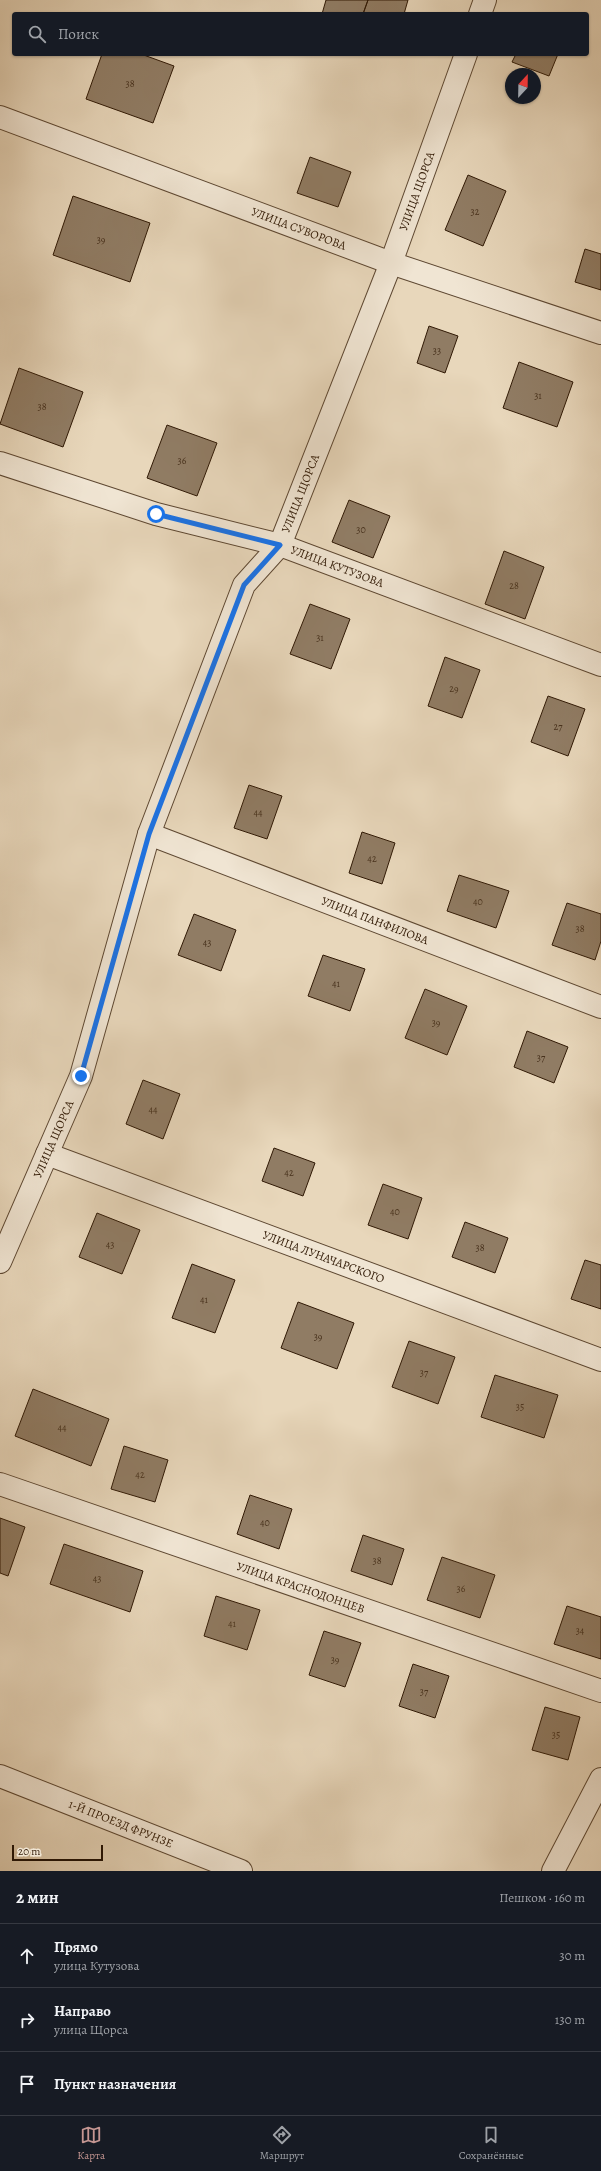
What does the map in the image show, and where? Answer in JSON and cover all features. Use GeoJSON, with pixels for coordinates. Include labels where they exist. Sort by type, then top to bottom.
{"type":"FeatureCollection","features":[{"type":"Feature","properties":{"kind":"street"},"geometry":{"type":"LineString","coordinates":[[481,12],[485,0]]}},
{"type":"Feature","properties":{"kind":"street","name":"УЛИЦА ЩОРСА"},"geometry":{"type":"LineString","coordinates":[[0,1262],[81,1076],[149,834],[244,585],[280,545],[391,263],[465,56]]}},
{"type":"Feature","properties":{"kind":"street","name":"УЛИЦА СУВОРОВА"},"geometry":{"type":"LineString","coordinates":[[0,117],[391,263],[601,333]]}},
{"type":"Feature","properties":{"kind":"street","name":"УЛИЦА КУТУЗОВА"},"geometry":{"type":"LineString","coordinates":[[0,463],[156,514],[280,545],[601,665]]}},
{"type":"Feature","properties":{"kind":"street","name":"УЛИЦА ПАНФИЛОВА"},"geometry":{"type":"LineString","coordinates":[[149,834],[601,1007]]}},
{"type":"Feature","properties":{"kind":"street","name":"УЛИЦА ЛУНАЧАРСКОГО"},"geometry":{"type":"LineString","coordinates":[[47,1154],[601,1360]]}},
{"type":"Feature","properties":{"kind":"street","name":"УЛИЦА КРАСНОДОНЦЕВ"},"geometry":{"type":"LineString","coordinates":[[0,1484],[601,1691]]}},
{"type":"Feature","properties":{"kind":"street","name":"1-Й ПРОЕЗД ФРУНЗЕ"},"geometry":{"type":"LineString","coordinates":[[0,1776],[241,1871]]}},
{"type":"Feature","properties":{"kind":"street"},"geometry":{"type":"LineString","coordinates":[[553,1871],[601,1780]]}},
{"type":"Feature","properties":{"kind":"building"},"geometry":{"type":"Polygon","coordinates":[[[326,0],[368,0],[364,12],[323,12],[326,0]]]}},
{"type":"Feature","properties":{"kind":"building"},"geometry":{"type":"Polygon","coordinates":[[[368,0],[408,0],[405,12],[364,12],[368,0]]]}},
{"type":"Feature","properties":{"kind":"building"},"geometry":{"type":"Polygon","coordinates":[[[101,56],[146,56],[174,66],[153,123],[86,99],[101,56]]]}},
{"type":"Feature","properties":{"kind":"building"},"geometry":{"type":"Polygon","coordinates":[[[515,56],[557,56],[549,76],[541,73],[541,68],[528,68],[512,62],[515,56]]]}},
{"type":"Feature","properties":{"kind":"building"},"geometry":{"type":"Polygon","coordinates":[[[310,157],[351,172],[338,207],[297,193],[310,157]]]}},
{"type":"Feature","properties":{"kind":"building"},"geometry":{"type":"Polygon","coordinates":[[[468,175],[506,191],[483,246],[445,230],[468,175]]]}},
{"type":"Feature","properties":{"kind":"building"},"geometry":{"type":"Polygon","coordinates":[[[73,196],[150,223],[130,282],[53,255],[73,196]]]}},
{"type":"Feature","properties":{"kind":"building"},"geometry":{"type":"Polygon","coordinates":[[[585,249],[601,254],[601,290],[575,282],[585,249]]]}},
{"type":"Feature","properties":{"kind":"building"},"geometry":{"type":"Polygon","coordinates":[[[429,326],[458,336],[445,373],[417,363],[429,326]]]}},
{"type":"Feature","properties":{"kind":"building"},"geometry":{"type":"Polygon","coordinates":[[[519,362],[573,382],[557,427],[503,408],[519,362]]]}},
{"type":"Feature","properties":{"kind":"building"},"geometry":{"type":"Polygon","coordinates":[[[19,368],[83,392],[63,447],[0,424],[19,368]]]}},
{"type":"Feature","properties":{"kind":"building"},"geometry":{"type":"Polygon","coordinates":[[[167,425],[217,443],[197,496],[147,478],[167,425]]]}},
{"type":"Feature","properties":{"kind":"building"},"geometry":{"type":"Polygon","coordinates":[[[349,500],[390,516],[373,558],[332,542],[349,500]]]}},
{"type":"Feature","properties":{"kind":"building"},"geometry":{"type":"Polygon","coordinates":[[[504,551],[544,567],[525,619],[485,604],[504,551]]]}},
{"type":"Feature","properties":{"kind":"building"},"geometry":{"type":"Polygon","coordinates":[[[310,604],[350,619],[331,669],[290,654],[310,604]]]}},
{"type":"Feature","properties":{"kind":"building"},"geometry":{"type":"Polygon","coordinates":[[[445,657],[480,670],[462,718],[428,706],[445,657]]]}},
{"type":"Feature","properties":{"kind":"building"},"geometry":{"type":"Polygon","coordinates":[[[548,696],[585,709],[568,756],[531,742],[548,696]]]}},
{"type":"Feature","properties":{"kind":"building"},"geometry":{"type":"Polygon","coordinates":[[[249,785],[282,796],[267,839],[234,828],[249,785]]]}},
{"type":"Feature","properties":{"kind":"building"},"geometry":{"type":"Polygon","coordinates":[[[362,832],[395,843],[382,884],[349,873],[362,832]]]}},
{"type":"Feature","properties":{"kind":"building"},"geometry":{"type":"Polygon","coordinates":[[[459,875],[509,891],[496,928],[447,911],[459,875]]]}},
{"type":"Feature","properties":{"kind":"building"},"geometry":{"type":"Polygon","coordinates":[[[567,903],[601,914],[601,941],[595,960],[552,945],[567,903]]]}},
{"type":"Feature","properties":{"kind":"building"},"geometry":{"type":"Polygon","coordinates":[[[194,914],[236,930],[221,971],[178,955],[194,914]]]}},
{"type":"Feature","properties":{"kind":"building"},"geometry":{"type":"Polygon","coordinates":[[[323,955],[365,969],[350,1011],[308,996],[323,955]]]}},
{"type":"Feature","properties":{"kind":"building"},"geometry":{"type":"Polygon","coordinates":[[[425,989],[467,1006],[447,1055],[405,1038],[425,989]]]}},
{"type":"Feature","properties":{"kind":"building"},"geometry":{"type":"Polygon","coordinates":[[[527,1031],[568,1047],[554,1083],[514,1067],[527,1031]]]}},
{"type":"Feature","properties":{"kind":"building"},"geometry":{"type":"Polygon","coordinates":[[[143,1080],[180,1094],[163,1139],[126,1124],[143,1080]]]}},
{"type":"Feature","properties":{"kind":"building"},"geometry":{"type":"Polygon","coordinates":[[[274,1148],[315,1163],[303,1196],[262,1181],[274,1148]]]}},
{"type":"Feature","properties":{"kind":"building"},"geometry":{"type":"Polygon","coordinates":[[[383,1184],[422,1198],[408,1239],[368,1225],[383,1184]]]}},
{"type":"Feature","properties":{"kind":"building"},"geometry":{"type":"Polygon","coordinates":[[[97,1213],[140,1230],[122,1274],[79,1257],[97,1213]]]}},
{"type":"Feature","properties":{"kind":"building"},"geometry":{"type":"Polygon","coordinates":[[[465,1222],[508,1238],[495,1273],[452,1257],[465,1222]]]}},
{"type":"Feature","properties":{"kind":"building"},"geometry":{"type":"Polygon","coordinates":[[[585,1260],[601,1265],[601,1309],[571,1299],[585,1260]]]}},
{"type":"Feature","properties":{"kind":"building"},"geometry":{"type":"Polygon","coordinates":[[[192,1264],[235,1280],[215,1333],[172,1318],[192,1264]]]}},
{"type":"Feature","properties":{"kind":"building"},"geometry":{"type":"Polygon","coordinates":[[[298,1302],[354,1323],[337,1369],[281,1348],[298,1302]]]}},
{"type":"Feature","properties":{"kind":"building"},"geometry":{"type":"Polygon","coordinates":[[[409,1341],[455,1357],[438,1404],[392,1387],[409,1341]]]}},
{"type":"Feature","properties":{"kind":"building"},"geometry":{"type":"Polygon","coordinates":[[[495,1375],[558,1395],[544,1438],[481,1417],[495,1375]]]}},
{"type":"Feature","properties":{"kind":"building"},"geometry":{"type":"Polygon","coordinates":[[[33,1389],[109,1419],[91,1466],[15,1436],[33,1389]]]}},
{"type":"Feature","properties":{"kind":"building"},"geometry":{"type":"Polygon","coordinates":[[[124,1446],[168,1460],[155,1502],[111,1489],[124,1446]]]}},
{"type":"Feature","properties":{"kind":"building"},"geometry":{"type":"Polygon","coordinates":[[[250,1495],[292,1509],[279,1549],[237,1534],[250,1495]]]}},
{"type":"Feature","properties":{"kind":"building"},"geometry":{"type":"Polygon","coordinates":[[[0,1518],[25,1527],[8,1576],[0,1573],[0,1518]]]}},
{"type":"Feature","properties":{"kind":"building"},"geometry":{"type":"Polygon","coordinates":[[[363,1535],[404,1549],[392,1585],[351,1571],[363,1535]]]}},
{"type":"Feature","properties":{"kind":"building"},"geometry":{"type":"Polygon","coordinates":[[[64,1544],[143,1571],[130,1612],[50,1584],[64,1544]]]}},
{"type":"Feature","properties":{"kind":"building"},"geometry":{"type":"Polygon","coordinates":[[[442,1557],[495,1575],[480,1618],[427,1600],[442,1557]]]}},
{"type":"Feature","properties":{"kind":"building"},"geometry":{"type":"Polygon","coordinates":[[[216,1596],[260,1610],[247,1650],[204,1636],[216,1596]]]}},
{"type":"Feature","properties":{"kind":"building"},"geometry":{"type":"Polygon","coordinates":[[[567,1606],[601,1617],[601,1659],[554,1644],[567,1606]]]}},
{"type":"Feature","properties":{"kind":"building"},"geometry":{"type":"Polygon","coordinates":[[[324,1631],[361,1643],[345,1687],[309,1675],[324,1631]]]}},
{"type":"Feature","properties":{"kind":"building"},"geometry":{"type":"Polygon","coordinates":[[[413,1664],[449,1676],[435,1718],[399,1706],[413,1664]]]}},
{"type":"Feature","properties":{"kind":"building"},"geometry":{"type":"Polygon","coordinates":[[[545,1707],[580,1717],[568,1760],[532,1750],[545,1707]]]}},
{"type":"Feature","properties":{"kind":"route"},"geometry":{"type":"LineString","coordinates":[[81,1076],[149,834],[244,585],[280,545],[156,514]]}}]}
